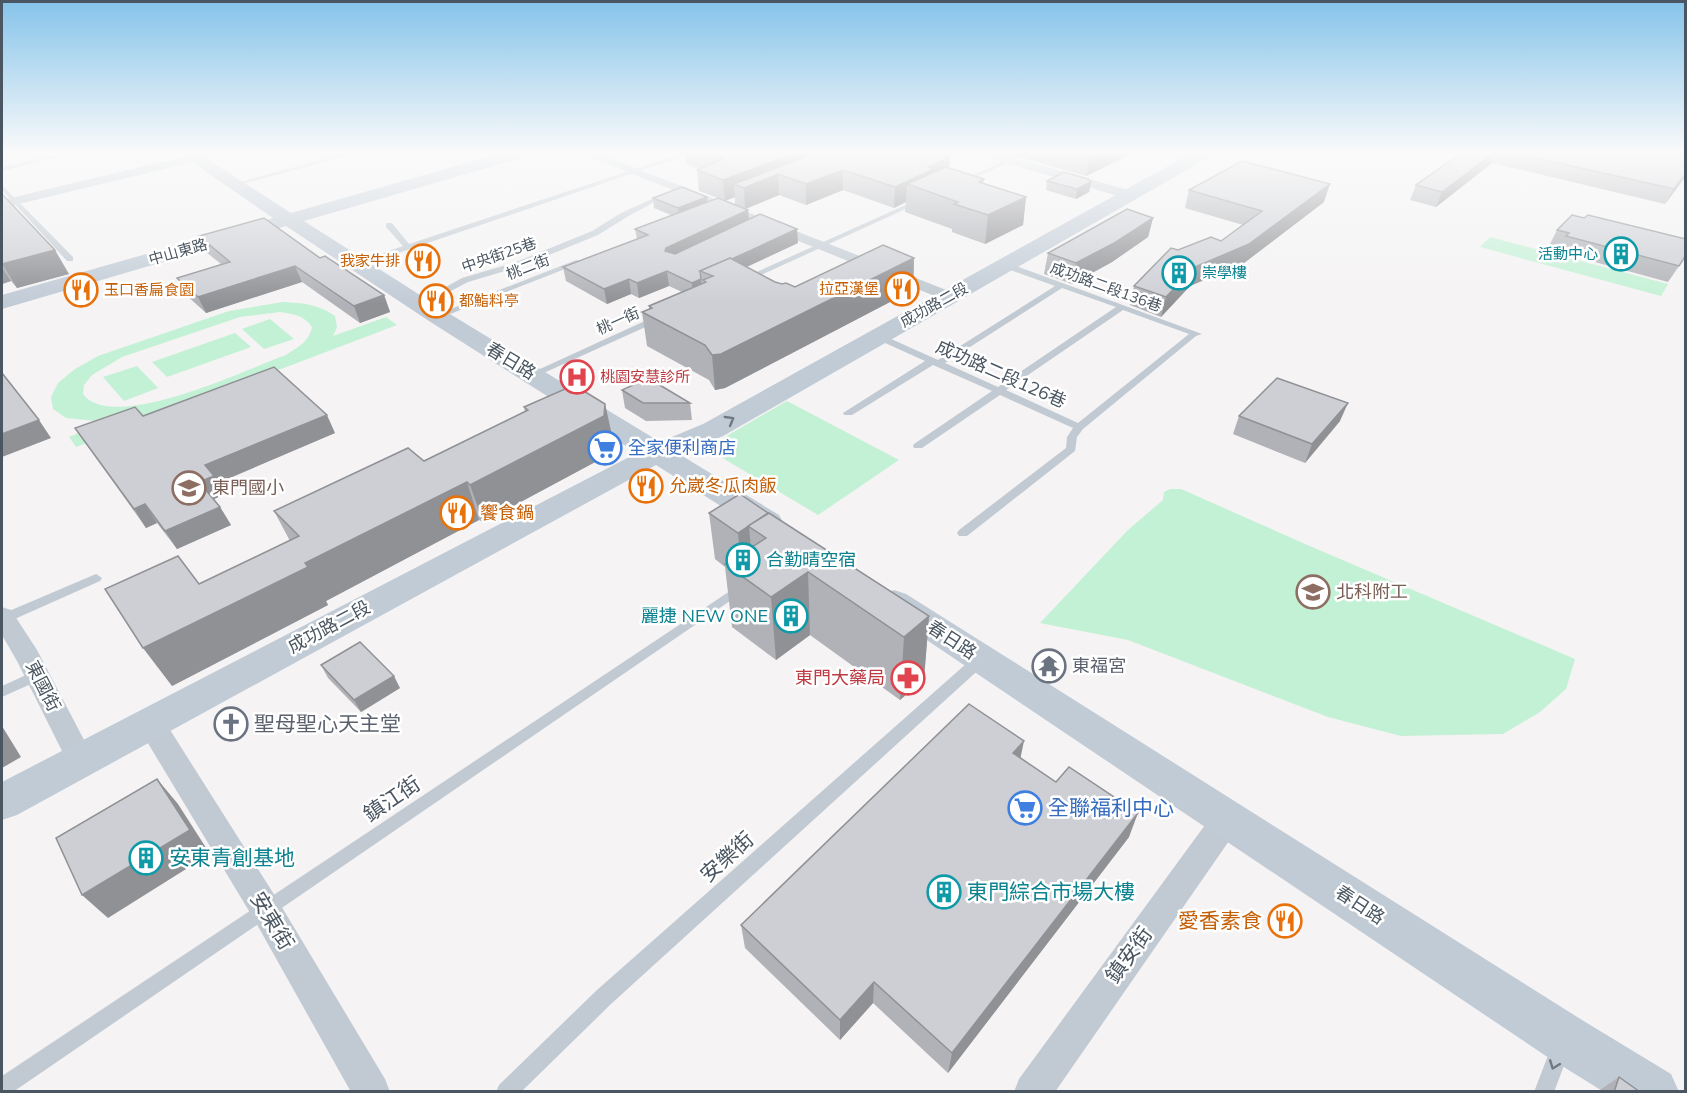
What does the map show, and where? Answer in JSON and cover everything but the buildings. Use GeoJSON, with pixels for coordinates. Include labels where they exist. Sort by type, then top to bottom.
{"type":"FeatureCollection","features":[{"type":"Feature","properties":{"kind":"street","name":"春日路"},"geometry":{"type":"LineString","coordinates":[[265,202],[428,310],[534,374],[795,539]]}},
{"type":"Feature","properties":{"kind":"street","name":"中山東路"},"geometry":{"type":"LineString","coordinates":[[2,302],[350,202]]}},
{"type":"Feature","properties":{"kind":"street"},"geometry":{"type":"LineString","coordinates":[[706,202],[759,225],[822,244],[866,268],[940,293]]}},
{"type":"Feature","properties":{"kind":"street","name":"成功路二段"},"geometry":{"type":"LineString","coordinates":[[658,453],[694,420],[940,293],[1103,202]]}},
{"type":"Feature","properties":{"kind":"street","name":"成功路二段"},"geometry":{"type":"LineString","coordinates":[[2,802],[658,453],[713,430],[877,336],[940,293],[1005,265],[1105,202]]}},
{"type":"Feature","properties":{"kind":"street","name":"春日路"},"geometry":{"type":"LineString","coordinates":[[864,583],[1644,1092]]}},
{"type":"Feature","properties":{"kind":"street","name":"東國街"},"geometry":{"type":"LineString","coordinates":[[2,618],[38,675],[80,759]]}},
{"type":"Feature","properties":{"kind":"street","name":"安東街"},"geometry":{"type":"LineString","coordinates":[[150,722],[266,910],[372,1092]]}},
{"type":"Feature","properties":{"kind":"street","name":"鎮安街"},"geometry":{"type":"LineString","coordinates":[[1032,1092],[1227,819]]}},
{"type":"Feature","properties":{"kind":"street","name":"春日路"},"geometry":{"type":"LineString","coordinates":[[1564,1038],[1653,1092]]}},
{"type":"Feature","properties":{"kind":"street","name":"春日路"},"geometry":{"type":"LineString","coordinates":[[1564,1038],[1664,1092]]}},
{"type":"Feature","properties":{"kind":"lane"},"geometry":{"type":"LineString","coordinates":[[17,202],[70,259]]}},
{"type":"Feature","properties":{"kind":"lane"},"geometry":{"type":"LineString","coordinates":[[357,264],[542,202]]}},
{"type":"Feature","properties":{"kind":"lane","name":"中央街25巷"},"geometry":{"type":"LineString","coordinates":[[428,310],[465,280],[519,264],[595,233],[651,202]]}},
{"type":"Feature","properties":{"kind":"lane"},"geometry":{"type":"LineString","coordinates":[[717,208],[734,202]]}},
{"type":"Feature","properties":{"kind":"lane"},"geometry":{"type":"LineString","coordinates":[[736,283],[916,202]]}},
{"type":"Feature","properties":{"kind":"lane"},"geometry":{"type":"LineString","coordinates":[[389,225],[408,247]]}},
{"type":"Feature","properties":{"kind":"lane","name":"桃二街"},"geometry":{"type":"LineString","coordinates":[[428,310],[589,258]]}},
{"type":"Feature","properties":{"kind":"lane","name":"成功路二段136巷"},"geometry":{"type":"LineString","coordinates":[[1005,265],[1197,334],[1079,427]]}},
{"type":"Feature","properties":{"kind":"lane"},"geometry":{"type":"LineString","coordinates":[[848,414],[1062,285]]}},
{"type":"Feature","properties":{"kind":"lane"},"geometry":{"type":"LineString","coordinates":[[918,446],[1122,307]]}},
{"type":"Feature","properties":{"kind":"lane","name":"桃一街"},"geometry":{"type":"LineString","coordinates":[[534,374],[662,316]]}},
{"type":"Feature","properties":{"kind":"lane","name":"成功路二段126巷"},"geometry":{"type":"LineString","coordinates":[[877,336],[1079,427]]}},
{"type":"Feature","properties":{"kind":"lane"},"geometry":{"type":"LineString","coordinates":[[963,533],[1071,449],[1072,436],[1079,427]]}},
{"type":"Feature","properties":{"kind":"lane"},"geometry":{"type":"LineString","coordinates":[[2,618],[96,578]]}},
{"type":"Feature","properties":{"kind":"lane","name":"鎮江街"},"geometry":{"type":"LineString","coordinates":[[2,1087],[751,581]]}},
{"type":"Feature","properties":{"kind":"lane","name":"安樂街"},"geometry":{"type":"LineString","coordinates":[[506,1092],[604,997],[981,659]]}},
{"type":"Feature","properties":{"kind":"lane"},"geometry":{"type":"LineString","coordinates":[[2,692],[38,675]]}},
{"type":"Feature","properties":{"kind":"lane"},"geometry":{"type":"LineString","coordinates":[[1544,1092],[1564,1038]]}},
{"type":"Feature","properties":{"kind":"green space"},"geometry":{"type":"Polygon","coordinates":[[[1490,237],[1668,284],[1661,296],[1480,247],[1490,237]]]}},
{"type":"Feature","properties":{"kind":"green space"},"geometry":{"type":"Polygon","coordinates":[[[283,302],[310,305],[335,316],[337,327],[333,336],[386,317],[397,325],[76,447],[69,437],[106,422],[66,418],[53,409],[51,397],[58,383],[75,369],[98,356],[229,311],[283,302]],[[280,312],[240,317],[122,357],[92,375],[84,385],[83,394],[98,404],[121,407],[150,403],[181,395],[286,355],[306,340],[312,327],[294,314],[280,312]]]}},
{"type":"Feature","properties":{"kind":"green space"},"geometry":{"type":"Polygon","coordinates":[[[270,319],[294,339],[264,349],[242,329],[270,319]]]}},
{"type":"Feature","properties":{"kind":"green space"},"geometry":{"type":"Polygon","coordinates":[[[235,333],[251,347],[167,377],[152,362],[235,333]]]}},
{"type":"Feature","properties":{"kind":"green space"},"geometry":{"type":"Polygon","coordinates":[[[137,366],[158,388],[124,401],[103,377],[137,366]]]}},
{"type":"Feature","properties":{"kind":"green space"},"geometry":{"type":"Polygon","coordinates":[[[787,401],[899,460],[818,515],[706,448],[787,401]]]}},
{"type":"Feature","properties":{"kind":"green space"},"geometry":{"type":"Polygon","coordinates":[[[1170,489],[1181,489],[1575,659],[1566,689],[1540,712],[1503,734],[1401,736],[1328,717],[1128,640],[1040,623],[1128,530],[1163,500],[1164,492],[1170,489]]]}},
{"type":"Feature","properties":{"kind":"place","name":"活動中心"},"geometry":{"type":"Point","coordinates":[1621,254]}},
{"type":"Feature","properties":{"kind":"place","name":"我家牛排"},"geometry":{"type":"Point","coordinates":[423,261]}},
{"type":"Feature","properties":{"kind":"place","name":"崇學樓"},"geometry":{"type":"Point","coordinates":[1179,273]}},
{"type":"Feature","properties":{"kind":"place","name":"拉亞漢堡"},"geometry":{"type":"Point","coordinates":[902,289]}},
{"type":"Feature","properties":{"kind":"place","name":"玉口香扁食園"},"geometry":{"type":"Point","coordinates":[81,290]}},
{"type":"Feature","properties":{"kind":"place","name":"都鮨料亭"},"geometry":{"type":"Point","coordinates":[436,301]}},
{"type":"Feature","properties":{"kind":"place","name":"桃園安慧診所"},"geometry":{"type":"Point","coordinates":[577,377]}},
{"type":"Feature","properties":{"kind":"place","name":"全家便利商店"},"geometry":{"type":"Point","coordinates":[605,448]}},
{"type":"Feature","properties":{"kind":"place","name":"允崴冬瓜肉飯"},"geometry":{"type":"Point","coordinates":[646,486]}},
{"type":"Feature","properties":{"kind":"place","name":"東門國小"},"geometry":{"type":"Point","coordinates":[189,488]}},
{"type":"Feature","properties":{"kind":"place","name":"饗食鍋"},"geometry":{"type":"Point","coordinates":[457,513]}},
{"type":"Feature","properties":{"kind":"place","name":"合勤晴空宿"},"geometry":{"type":"Point","coordinates":[743,560]}},
{"type":"Feature","properties":{"kind":"place","name":"北科附工"},"geometry":{"type":"Point","coordinates":[1313,592]}},
{"type":"Feature","properties":{"kind":"place","name":"麗捷 NEW ONE"},"geometry":{"type":"Point","coordinates":[791,616]}},
{"type":"Feature","properties":{"kind":"place","name":"東福宮"},"geometry":{"type":"Point","coordinates":[1049,666]}},
{"type":"Feature","properties":{"kind":"place","name":"東門大藥局"},"geometry":{"type":"Point","coordinates":[908,678]}},
{"type":"Feature","properties":{"kind":"place","name":"聖母聖心天主堂"},"geometry":{"type":"Point","coordinates":[231,724]}},
{"type":"Feature","properties":{"kind":"place","name":"全聯福利中心"},"geometry":{"type":"Point","coordinates":[1025,808]}},
{"type":"Feature","properties":{"kind":"place","name":"安東青創基地"},"geometry":{"type":"Point","coordinates":[146,858]}},
{"type":"Feature","properties":{"kind":"place","name":"東門綜合市場大樓"},"geometry":{"type":"Point","coordinates":[944,892]}},
{"type":"Feature","properties":{"kind":"place","name":"愛香素食"},"geometry":{"type":"Point","coordinates":[1285,921]}}]}
